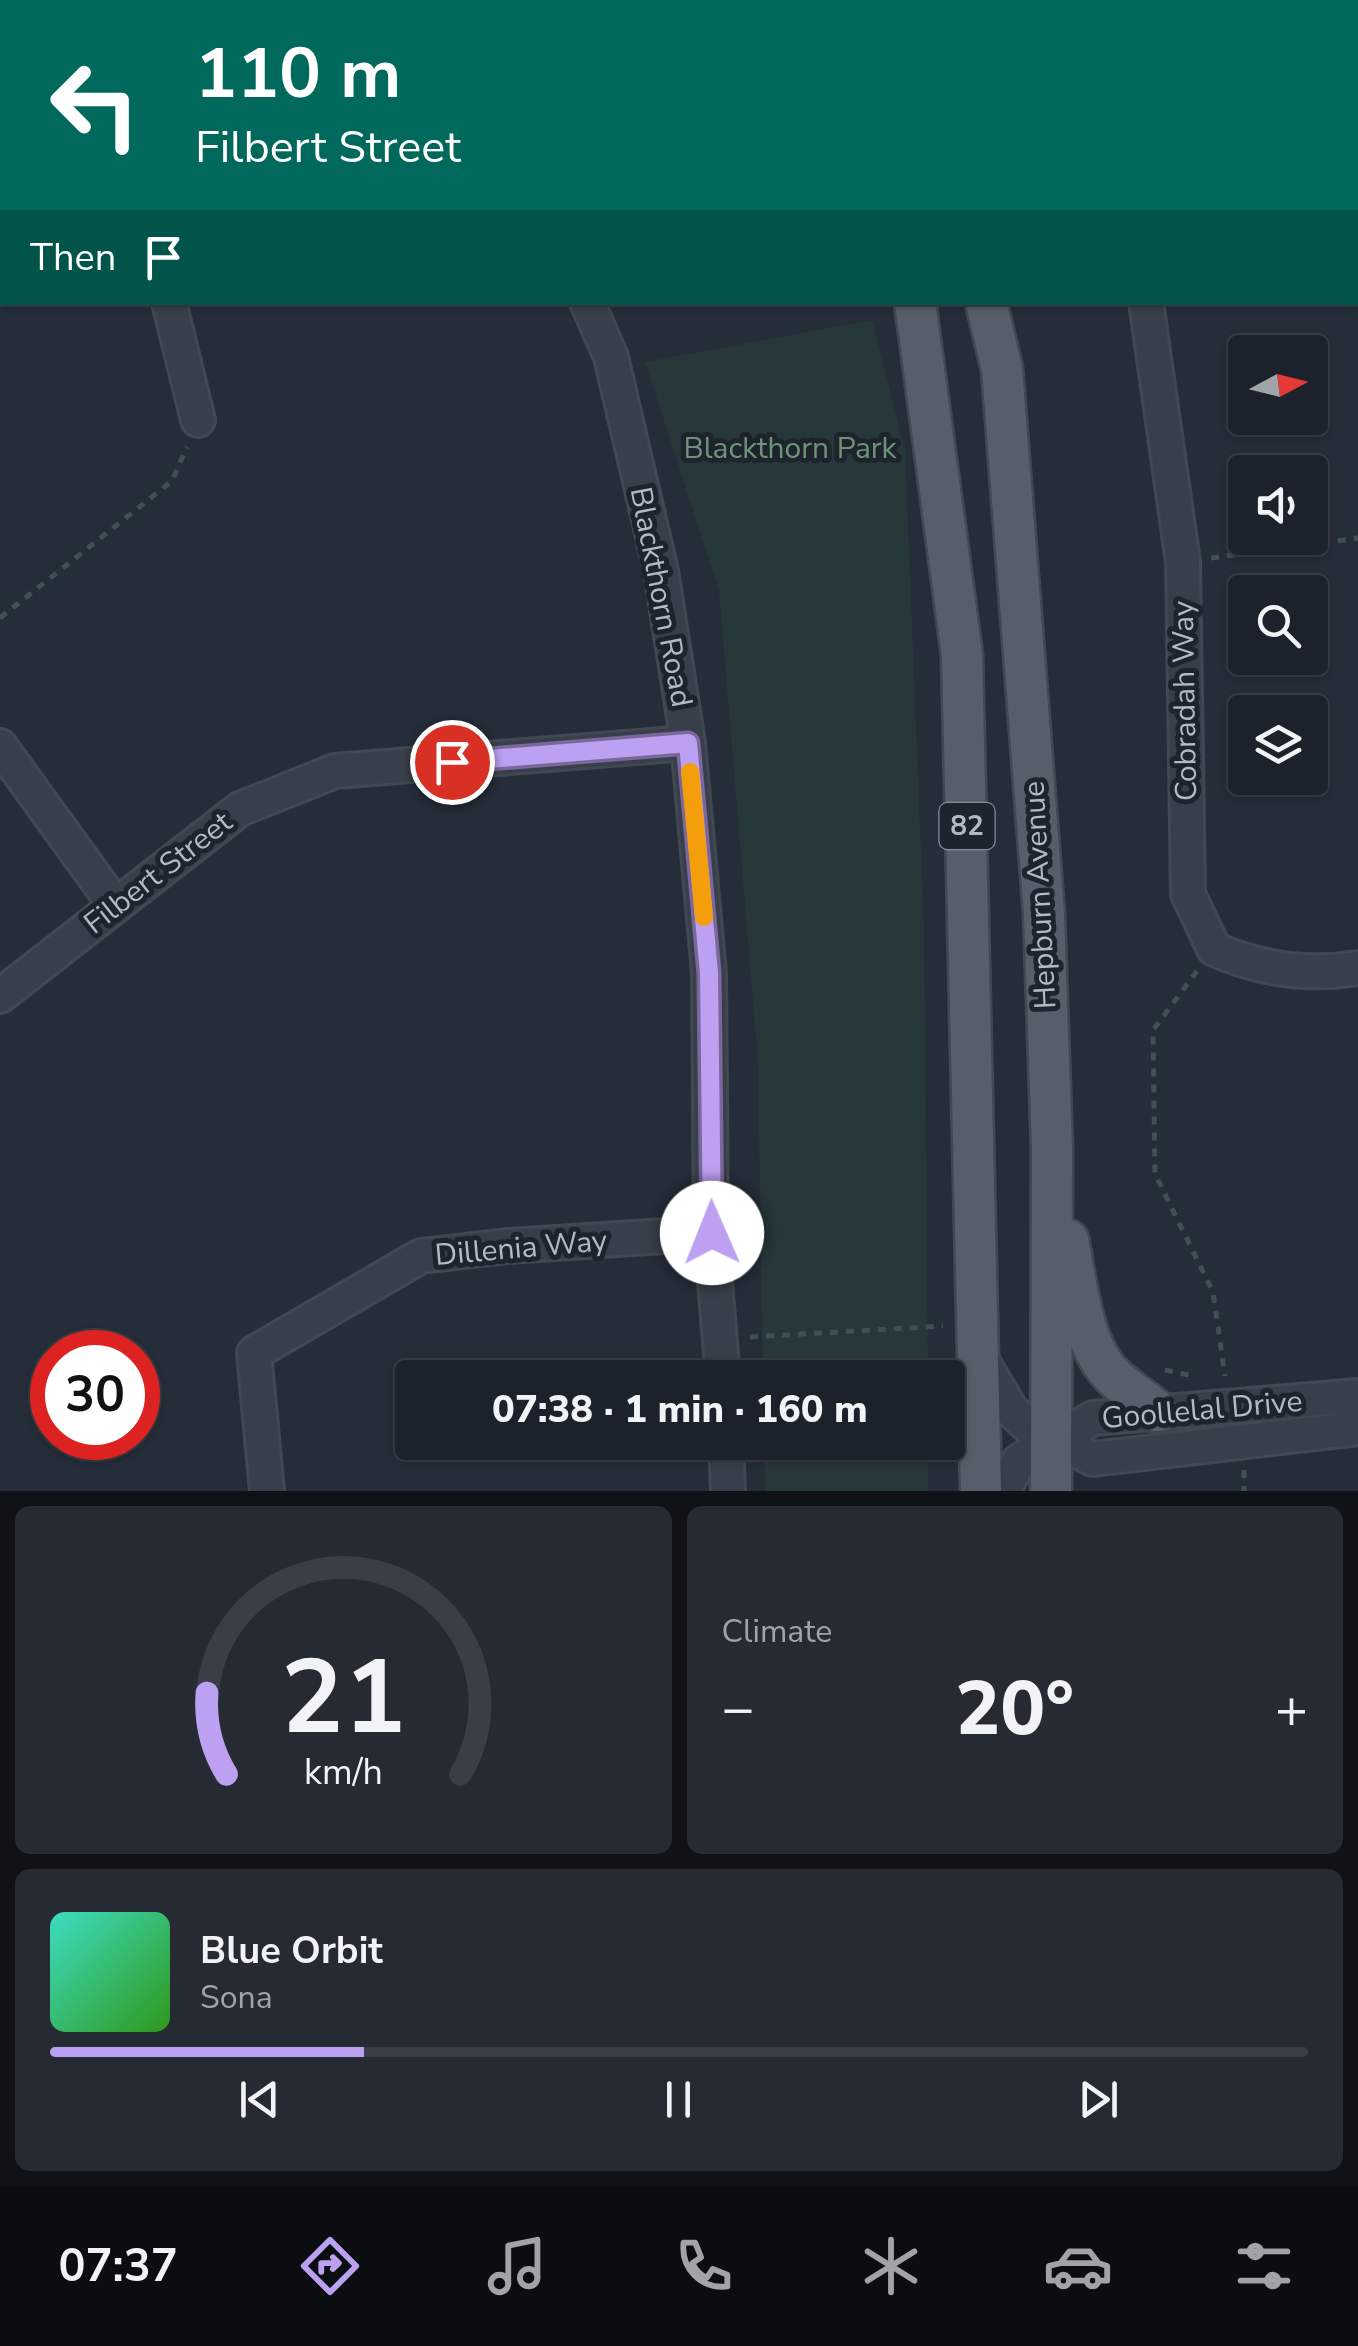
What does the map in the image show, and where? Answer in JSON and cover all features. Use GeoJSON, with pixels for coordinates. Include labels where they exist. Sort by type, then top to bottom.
{"type":"FeatureCollection","features":[{"type":"Feature","properties":{"kind":"main road","name":"82"},"geometry":{"type":"LineString","coordinates":[[915,305],[962,655],[981,1491]]}},
{"type":"Feature","properties":{"kind":"main road","name":"Hepburn Avenue"},"geometry":{"type":"LineString","coordinates":[[987,305],[1002,368],[1044,914],[1052,1148],[1051,1491]]}},
{"type":"Feature","properties":{"kind":"main road"},"geometry":{"type":"LineString","coordinates":[[1052,1148],[1088,1332],[1110,1374],[1157,1411]]}},
{"type":"Feature","properties":{"kind":"street"},"geometry":{"type":"LineString","coordinates":[[169,305],[198,420]]}},
{"type":"Feature","properties":{"kind":"street","name":"Blackthorn Road"},"geometry":{"type":"LineString","coordinates":[[589,305],[610,357],[657,553],[688,743],[709,973],[712,1233],[723,1360]]}},
{"type":"Feature","properties":{"kind":"street","name":"Cobradah Way"},"geometry":{"type":"LineString","coordinates":[[1146,305],[1184,562],[1188,894],[1214,949]]}},
{"type":"Feature","properties":{"kind":"street","name":"Filbert Street"},"geometry":{"type":"LineString","coordinates":[[0,996],[240,809],[335,771],[688,743]]}},
{"type":"Feature","properties":{"kind":"street"},"geometry":{"type":"LineString","coordinates":[[0,746],[115,905]]}},
{"type":"Feature","properties":{"kind":"street"},"geometry":{"type":"LineString","coordinates":[[1214,949],[1254,967],[1338,972],[1358,968]]}},
{"type":"Feature","properties":{"kind":"street","name":"Dillenia Way"},"geometry":{"type":"LineString","coordinates":[[267,1491],[254,1354],[421,1256],[507,1246],[712,1233]]}},
{"type":"Feature","properties":{"kind":"street","name":"Goollelal Drive"},"geometry":{"type":"LineString","coordinates":[[978,1339],[1011,1410],[1050,1441],[1094,1459],[1358,1428]]}},
{"type":"Feature","properties":{"kind":"street","name":"Goollelal Drive"},"geometry":{"type":"LineString","coordinates":[[1003,1491],[1019,1461],[1093,1418],[1358,1396]]}},
{"type":"Feature","properties":{"kind":"street"},"geometry":{"type":"LineString","coordinates":[[727,1460],[728,1491]]}},
{"type":"Feature","properties":{"kind":"path"},"geometry":{"type":"LineString","coordinates":[[0,618],[172,481],[198,420]]}},
{"type":"Feature","properties":{"kind":"path"},"geometry":{"type":"LineString","coordinates":[[1184,562],[1358,538]]}},
{"type":"Feature","properties":{"kind":"path"},"geometry":{"type":"LineString","coordinates":[[1214,949],[1153,1030],[1155,1174],[1213,1292],[1226,1380]]}},
{"type":"Feature","properties":{"kind":"path"},"geometry":{"type":"LineString","coordinates":[[722,1338],[978,1339]]}},
{"type":"Feature","properties":{"kind":"path"},"geometry":{"type":"LineString","coordinates":[[1244,1465],[1244,1491]]}},
{"type":"Feature","properties":{"kind":"green space","name":"Blackthorn Park"},"geometry":{"type":"Polygon","coordinates":[[[872,320],[905,449],[924,928],[928,1360],[763,1360],[758,1062],[719,590],[645,362],[872,320]]]}},
{"type":"Feature","properties":{"kind":"green space"},"geometry":{"type":"Polygon","coordinates":[[[764,1460],[928,1460],[928,1491],[765,1491],[764,1460]]]}},
{"type":"Feature","properties":{"kind":"slow traffic"},"geometry":{"type":"LineString","coordinates":[[690,772],[704,917]]}},
{"type":"Feature","properties":{"kind":"route"},"geometry":{"type":"LineString","coordinates":[[452,762],[688,743],[709,973],[712,1233]]}}]}
